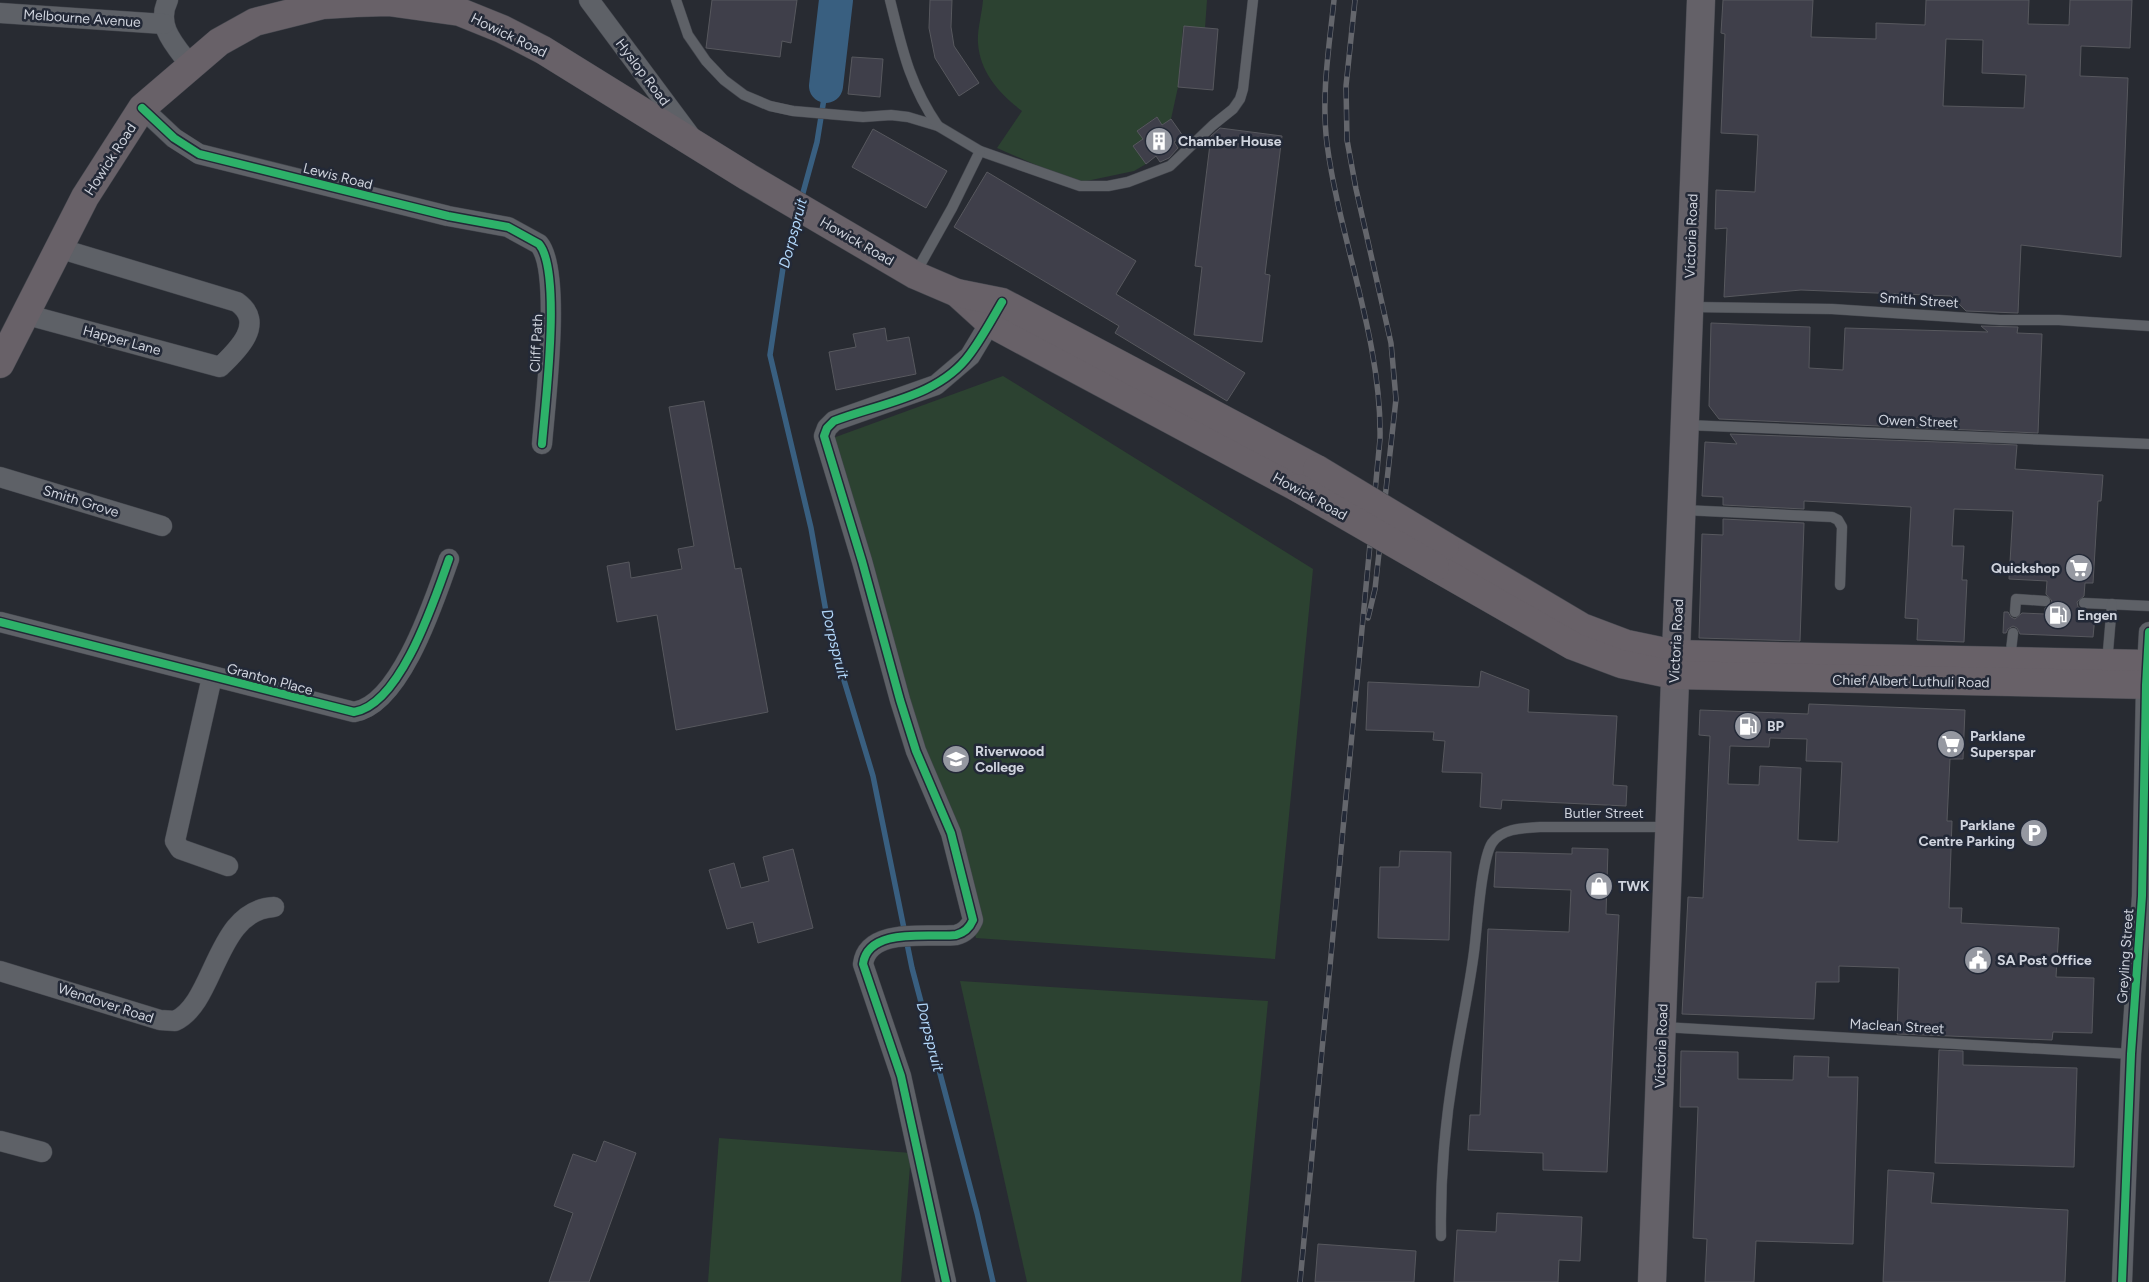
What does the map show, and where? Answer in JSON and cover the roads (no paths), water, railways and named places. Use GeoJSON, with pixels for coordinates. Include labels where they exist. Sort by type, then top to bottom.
{"type":"FeatureCollection","features":[{"type":"Feature","properties":{"kind":"main road","name":"Victoria Road"},"geometry":{"type":"LineString","coordinates":[[1652,1282],[1674,664],[1686,425],[1688,307],[1700,0]]}},
{"type":"Feature","properties":{"kind":"main road","name":"Howick Road"},"geometry":{"type":"LineString","coordinates":[[0,364],[85,198],[142,108],[218,42],[255,22],[322,5],[388,2],[460,12],[510,33],[543,50],[748,177],[915,275],[957,293],[1317,469],[1440,557],[1572,646],[1622,664],[1674,664]]}},
{"type":"Feature","properties":{"kind":"main road","name":"Howick Road"},"geometry":{"type":"LineString","coordinates":[[996,312],[1298,488],[1440,557]]}},
{"type":"Feature","properties":{"kind":"main road","name":"Chief Albert Luthuli Road"},"geometry":{"type":"LineString","coordinates":[[1674,664],[2010,662],[2106,664],[2148,675]]}},
{"type":"Feature","properties":{"kind":"main road","name":"Chief Albert Luthuli Road"},"geometry":{"type":"LineString","coordinates":[[1674,664],[2148,675]]}},
{"type":"Feature","properties":{"kind":"street"},"geometry":{"type":"LineString","coordinates":[[168,0],[163,15],[164,24],[169,36],[190,65]]}},
{"type":"Feature","properties":{"kind":"street","name":"Hyslop Road"},"geometry":{"type":"LineString","coordinates":[[589,0],[696,144]]}},
{"type":"Feature","properties":{"kind":"street","name":"Melbourne Avenue"},"geometry":{"type":"LineString","coordinates":[[0,13],[164,24]]}},
{"type":"Feature","properties":{"kind":"street","name":"Lewis Road"},"geometry":{"type":"LineString","coordinates":[[142,108],[174,138],[199,154],[448,216],[508,227],[540,245]]}},
{"type":"Feature","properties":{"kind":"street","name":"Cliff Path"},"geometry":{"type":"LineString","coordinates":[[540,245],[548,274],[550,307],[542,444]]}},
{"type":"Feature","properties":{"kind":"street","name":"Happer Lane"},"geometry":{"type":"LineString","coordinates":[[24,314],[220,366],[233,354],[249,333],[250,318],[245,308],[237,302],[58,248]]}},
{"type":"Feature","properties":{"kind":"street"},"geometry":{"type":"LineString","coordinates":[[946,1282],[901,1076],[862,964],[867,952],[884,940],[923,934],[956,935],[963,933],[973,920],[951,833],[916,751],[903,709],[862,561],[824,436],[827,428],[834,421],[936,385],[970,356],[996,312]]}},
{"type":"Feature","properties":{"kind":"street","name":"Smith Grove"},"geometry":{"type":"LineString","coordinates":[[0,477],[162,526]]}},
{"type":"Feature","properties":{"kind":"street","name":"Granton Place"},"geometry":{"type":"LineString","coordinates":[[0,622],[344,711],[362,711],[394,680],[410,655],[426,626],[449,559]]}},
{"type":"Feature","properties":{"kind":"street","name":"Greyling Street"},"geometry":{"type":"LineString","coordinates":[[2122,1282],[2131,1054],[2142,896],[2149,632]]}},
{"type":"Feature","properties":{"kind":"street"},"geometry":{"type":"LineString","coordinates":[[212,677],[175,841],[180,849],[228,866]]}},
{"type":"Feature","properties":{"kind":"street","name":"Wendover Road"},"geometry":{"type":"LineString","coordinates":[[0,971],[160,1020],[176,1021],[193,1008],[222,949],[233,933],[256,910],[274,907]]}},
{"type":"Feature","properties":{"kind":"street"},"geometry":{"type":"LineString","coordinates":[[0,1141],[42,1152]]}},
{"type":"Feature","properties":{"kind":"lane"},"geometry":{"type":"LineString","coordinates":[[676,0],[688,35],[706,61],[724,80],[744,95],[770,106],[830,115],[863,117],[891,115],[908,117],[938,126],[980,151],[1080,186],[1108,186],[1122,183],[1170,166],[1213,125],[1233,109],[1240,99],[1253,0]]}},
{"type":"Feature","properties":{"kind":"lane"},"geometry":{"type":"LineString","coordinates":[[890,0],[911,80],[923,105],[938,126]]}},
{"type":"Feature","properties":{"kind":"lane"},"geometry":{"type":"LineString","coordinates":[[915,275],[952,208],[980,151]]}},
{"type":"Feature","properties":{"kind":"lane","name":"Smith Street"},"geometry":{"type":"LineString","coordinates":[[1688,307],[1869,311],[2000,320],[2059,320],[2149,326]]}},
{"type":"Feature","properties":{"kind":"lane","name":"Owen Street"},"geometry":{"type":"LineString","coordinates":[[1686,425],[2149,444]]}},
{"type":"Feature","properties":{"kind":"lane"},"geometry":{"type":"LineString","coordinates":[[1682,510],[1832,517],[1838,520],[1842,527],[1840,585]]}},
{"type":"Feature","properties":{"kind":"lane"},"geometry":{"type":"LineString","coordinates":[[2015,612],[2016,599],[2046,601]]}},
{"type":"Feature","properties":{"kind":"lane"},"geometry":{"type":"LineString","coordinates":[[2084,603],[2149,606]]}},
{"type":"Feature","properties":{"kind":"lane"},"geometry":{"type":"LineString","coordinates":[[2106,664],[2112,604]]}},
{"type":"Feature","properties":{"kind":"lane"},"geometry":{"type":"LineString","coordinates":[[2010,662],[2013,633]]}},
{"type":"Feature","properties":{"kind":"lane","name":"Butler Street"},"geometry":{"type":"LineString","coordinates":[[1441,1236],[1440,1188],[1454,1069],[1469,991],[1482,884],[1490,847],[1497,838],[1511,830],[1540,827],[1668,827]]}},
{"type":"Feature","properties":{"kind":"lane","name":"Maclean Street"},"geometry":{"type":"LineString","coordinates":[[1662,1027],[2131,1054]]}},
{"type":"Feature","properties":{"kind":"waterway","name":"Dorpspruit"},"geometry":{"type":"LineString","coordinates":[[826,86],[836,0]]}},
{"type":"Feature","properties":{"kind":"waterway","name":"Dorpspruit"},"geometry":{"type":"LineString","coordinates":[[801,200],[817,142],[826,86]]}},
{"type":"Feature","properties":{"kind":"waterway","name":"Dorpspruit"},"geometry":{"type":"LineString","coordinates":[[798,214],[783,268],[770,355],[811,528],[830,634],[873,776],[912,968],[977,1213],[993,1282]]}},
{"type":"Feature","properties":{"kind":"railway"},"geometry":{"type":"LineString","coordinates":[[1300,1282],[1380,439],[1379,402],[1368,328],[1333,181],[1325,126],[1325,90],[1334,0]]}},
{"type":"Feature","properties":{"kind":"railway"},"geometry":{"type":"LineString","coordinates":[[1355,0],[1346,86],[1347,140],[1356,189],[1391,343],[1396,399],[1375,589],[1368,618]]}},
{"type":"Feature","properties":{"kind":"place","name":"Chamber House"},"geometry":{"type":"Point","coordinates":[1159,141]}},
{"type":"Feature","properties":{"kind":"place","name":"Quickshop"},"geometry":{"type":"Point","coordinates":[2079,568]}},
{"type":"Feature","properties":{"kind":"place","name":"Engen"},"geometry":{"type":"Point","coordinates":[2058,615]}},
{"type":"Feature","properties":{"kind":"place","name":"BP"},"geometry":{"type":"Point","coordinates":[1748,726]}},
{"type":"Feature","properties":{"kind":"place","name":"Parklane Superspar"},"geometry":{"type":"Point","coordinates":[1951,744]}},
{"type":"Feature","properties":{"kind":"place","name":"Riverwood College"},"geometry":{"type":"Point","coordinates":[956,759]}},
{"type":"Feature","properties":{"kind":"place","name":"Parklane Centre Parking"},"geometry":{"type":"Point","coordinates":[2034,833]}},
{"type":"Feature","properties":{"kind":"place","name":"TWK"},"geometry":{"type":"Point","coordinates":[1599,886]}},
{"type":"Feature","properties":{"kind":"place","name":"SA Post Office"},"geometry":{"type":"Point","coordinates":[1978,960]}}]}
